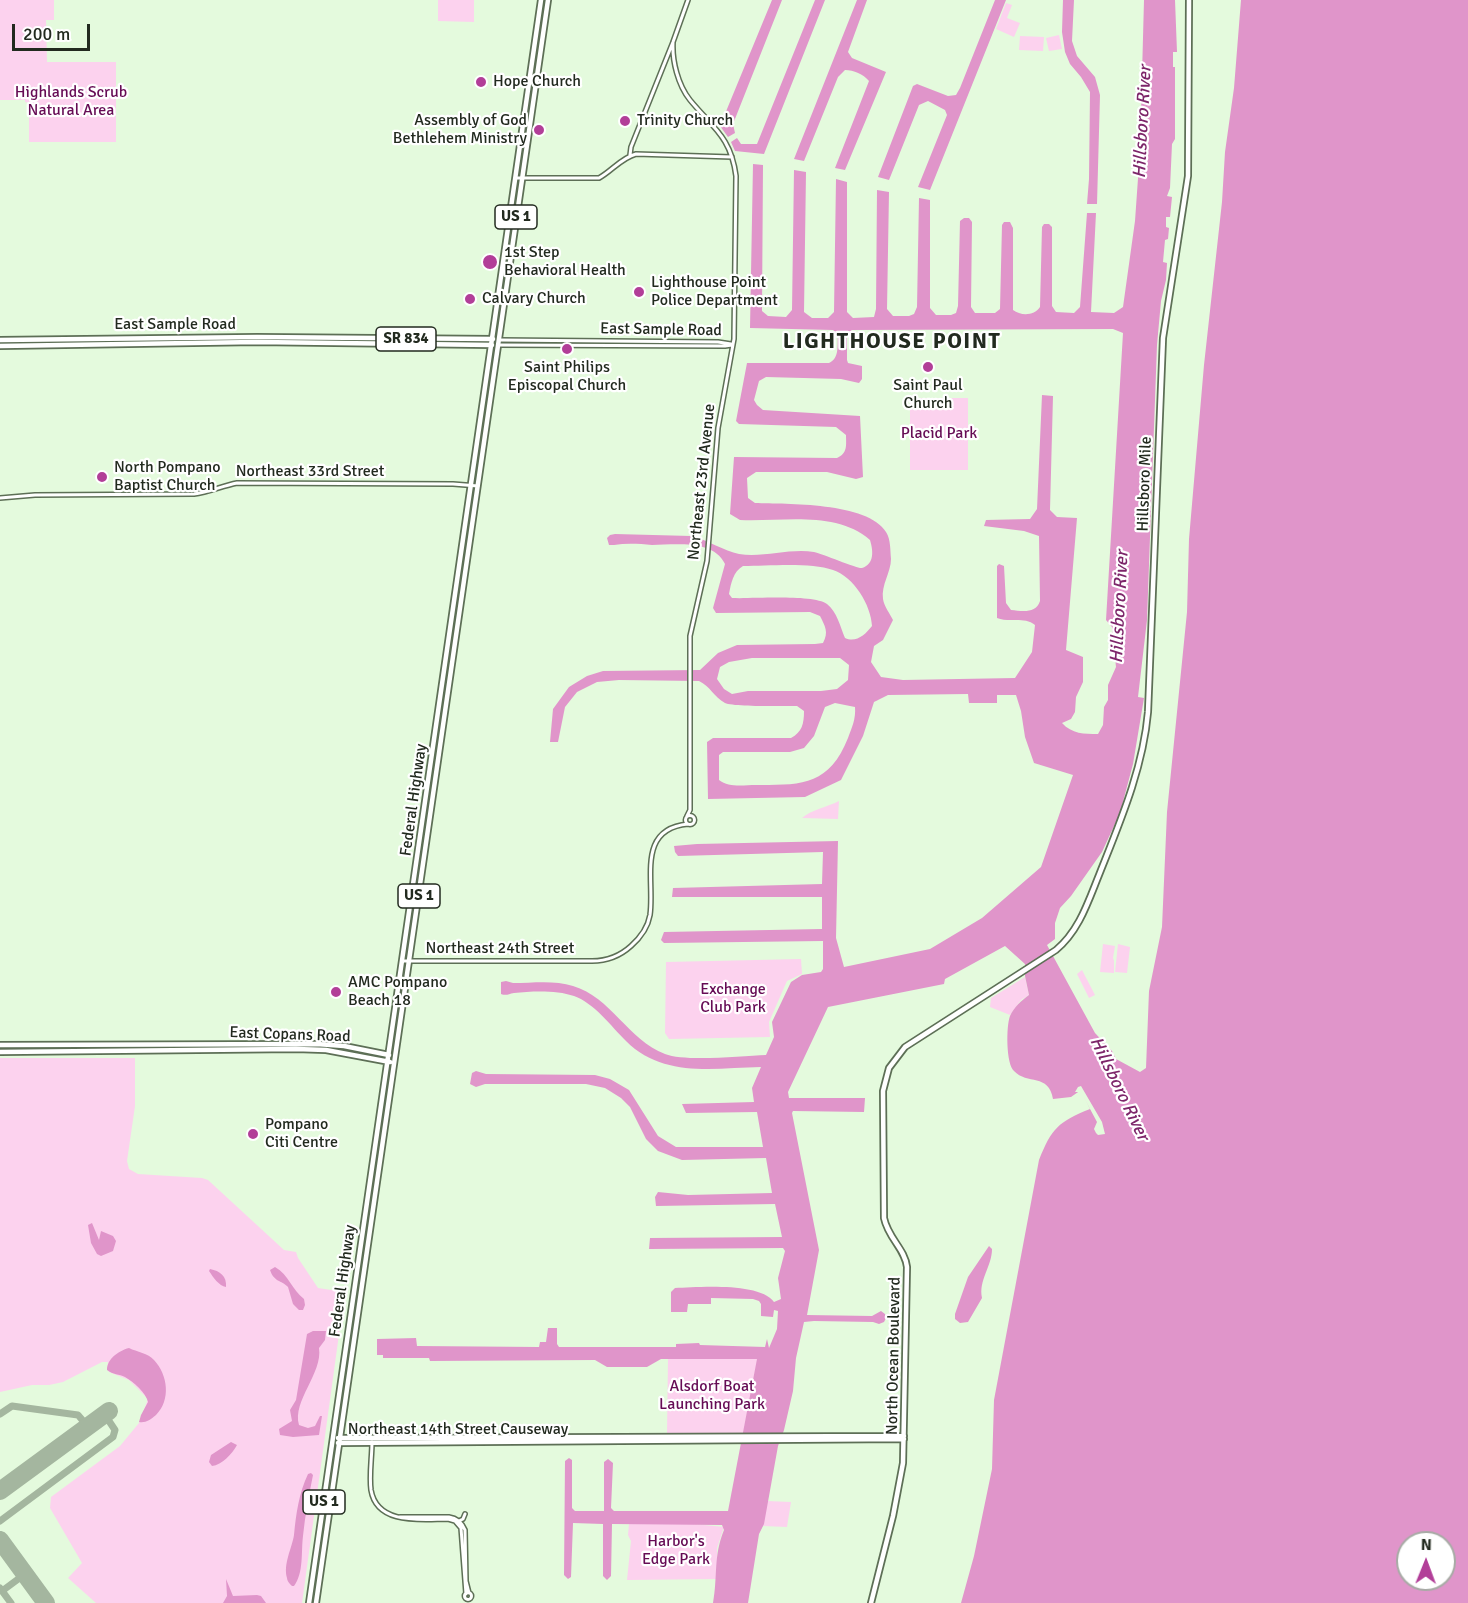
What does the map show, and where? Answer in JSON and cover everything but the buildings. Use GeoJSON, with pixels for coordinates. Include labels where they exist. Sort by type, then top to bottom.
{"type":"FeatureCollection","features":[{"type":"Feature","properties":{"kind":"main road","name":"Federal Highway"},"geometry":{"type":"LineString","coordinates":[[313,1603],[310,1596],[541,0]]}},
{"type":"Feature","properties":{"kind":"main road","name":"Hillsboro Mile"},"geometry":{"type":"LineString","coordinates":[[1056,950],[1069,937],[1080,920],[1112,843],[1138,767],[1146,731],[1163,338],[1188,176],[1190,0]]}},
{"type":"Feature","properties":{"kind":"main road","name":"Federal Highway"},"geometry":{"type":"LineString","coordinates":[[313,1603],[317,1596],[355,1338],[547,1]]}},
{"type":"Feature","properties":{"kind":"main road"},"geometry":{"type":"LineString","coordinates":[[533,55],[538,70]]}},
{"type":"Feature","properties":{"kind":"main road"},"geometry":{"type":"LineString","coordinates":[[532,68],[536,80]]}},
{"type":"Feature","properties":{"kind":"main road"},"geometry":{"type":"LineString","coordinates":[[504,254],[509,266]]}},
{"type":"Feature","properties":{"kind":"main road"},"geometry":{"type":"LineString","coordinates":[[502,268],[508,277]]}},
{"type":"Feature","properties":{"kind":"main road","name":"East Sample Road"},"geometry":{"type":"LineString","coordinates":[[0,340],[257,337],[491,342]]}},
{"type":"Feature","properties":{"kind":"main road"},"geometry":{"type":"LineString","coordinates":[[27,345],[32,339]]}},
{"type":"Feature","properties":{"kind":"main road","name":"East Sample Road"},"geometry":{"type":"LineString","coordinates":[[0,346],[257,342],[498,342]]}},
{"type":"Feature","properties":{"kind":"main road"},"geometry":{"type":"LineString","coordinates":[[481,413],[486,428]]}},
{"type":"Feature","properties":{"kind":"main road"},"geometry":{"type":"LineString","coordinates":[[455,599],[459,614]]}},
{"type":"Feature","properties":{"kind":"main road"},"geometry":{"type":"LineString","coordinates":[[453,615],[457,631]]}},
{"type":"Feature","properties":{"kind":"main road"},"geometry":{"type":"LineString","coordinates":[[433,749],[438,761]]}},
{"type":"Feature","properties":{"kind":"main road"},"geometry":{"type":"LineString","coordinates":[[427,789],[433,798]]}},
{"type":"Feature","properties":{"kind":"main road"},"geometry":{"type":"LineString","coordinates":[[426,798],[431,810]]}},
{"type":"Feature","properties":{"kind":"main road"},"geometry":{"type":"LineString","coordinates":[[414,885],[418,898]]}},
{"type":"Feature","properties":{"kind":"main road"},"geometry":{"type":"LineString","coordinates":[[411,902],[416,913]]}},
{"type":"Feature","properties":{"kind":"main road","name":"North Ocean Boulevard"},"geometry":{"type":"LineString","coordinates":[[871,1603],[901,1482],[904,1437],[907,1267],[904,1256],[887,1230],[884,1218],[882,1099],[884,1081],[892,1062],[905,1047],[1056,950]]}},
{"type":"Feature","properties":{"kind":"main road","name":"East Copans Road"},"geometry":{"type":"LineString","coordinates":[[0,1045],[322,1050],[395,1062]]}},
{"type":"Feature","properties":{"kind":"main road","name":"East Copans Road"},"geometry":{"type":"LineString","coordinates":[[0,1052],[224,1049],[237,1045],[335,1045],[389,1055]]}},
{"type":"Feature","properties":{"kind":"main road"},"geometry":{"type":"LineString","coordinates":[[322,1050],[335,1045]]}},
{"type":"Feature","properties":{"kind":"main road"},"geometry":{"type":"LineString","coordinates":[[389,1055],[395,1062]]}},
{"type":"Feature","properties":{"kind":"main road"},"geometry":{"type":"LineString","coordinates":[[378,1126],[383,1142]]}},
{"type":"Feature","properties":{"kind":"main road"},"geometry":{"type":"LineString","coordinates":[[376,1141],[382,1153]]}},
{"type":"Feature","properties":{"kind":"main road"},"geometry":{"type":"LineString","coordinates":[[353,1295],[355,1299],[353,1316],[357,1322]]}},
{"type":"Feature","properties":{"kind":"main road"},"geometry":{"type":"LineString","coordinates":[[349,1327],[355,1338]]}},
{"type":"Feature","properties":{"kind":"main road"},"geometry":{"type":"LineString","coordinates":[[342,1427],[346,1434],[353,1437]]}},
{"type":"Feature","properties":{"kind":"main road","name":"Northeast 14th Street Causeway"},"geometry":{"type":"LineString","coordinates":[[333,1441],[353,1437],[372,1440],[519,1437],[782,1439],[904,1437]]}},
{"type":"Feature","properties":{"kind":"main road"},"geometry":{"type":"LineString","coordinates":[[510,1442],[519,1437]]}},
{"type":"Feature","properties":{"kind":"main road"},"geometry":{"type":"LineString","coordinates":[[582,1437],[588,1442]]}},
{"type":"Feature","properties":{"kind":"main road","name":"Northeast 14th Street Causeway"},"geometry":{"type":"LineString","coordinates":[[340,1440],[588,1442],[740,1439]]}},
{"type":"Feature","properties":{"kind":"main road"},"geometry":{"type":"LineString","coordinates":[[323,1508],[328,1520]]}},
{"type":"Feature","properties":{"kind":"main road"},"geometry":{"type":"LineString","coordinates":[[313,1581],[317,1596]]}},
{"type":"Feature","properties":{"kind":"street"},"geometry":{"type":"LineString","coordinates":[[630,156],[631,147],[674,42],[688,0]]}},
{"type":"Feature","properties":{"kind":"street"},"geometry":{"type":"LineString","coordinates":[[663,66],[674,63],[674,42]]}},
{"type":"Feature","properties":{"kind":"street","name":"Northeast 23rd Avenue"},"geometry":{"type":"LineString","coordinates":[[674,63],[686,93],[718,129],[726,142],[736,176],[735,309],[732,345],[718,428],[709,550],[692,623],[689,669],[690,810],[692,816]]}},
{"type":"Feature","properties":{"kind":"street"},"geometry":{"type":"LineString","coordinates":[[516,178],[599,178],[630,156],[642,154],[732,157]]}},
{"type":"Feature","properties":{"kind":"street"},"geometry":{"type":"LineString","coordinates":[[568,344],[572,340]]}},
{"type":"Feature","properties":{"kind":"street","name":"East Sample Road"},"geometry":{"type":"LineString","coordinates":[[498,342],[572,340],[732,345]]}},
{"type":"Feature","properties":{"kind":"street","name":"East Sample Road"},"geometry":{"type":"LineString","coordinates":[[498,342],[705,344]]}},
{"type":"Feature","properties":{"kind":"street","name":"Northeast 33rd Street"},"geometry":{"type":"LineString","coordinates":[[0,498],[35,495],[194,494],[237,483],[478,486]]}},
{"type":"Feature","properties":{"kind":"street","name":"Northeast 23rd Avenue"},"geometry":{"type":"LineString","coordinates":[[598,961],[610,959],[624,951],[643,932],[650,916],[651,854],[660,836],[680,825],[690,810]]}},
{"type":"Feature","properties":{"kind":"street"},"geometry":{"type":"LineString","coordinates":[[680,825],[688,824],[694,821],[692,816],[686,818],[688,824]]}},
{"type":"Feature","properties":{"kind":"street","name":"Northeast 24th Street"},"geometry":{"type":"LineString","coordinates":[[403,961],[598,961]]}},
{"type":"Feature","properties":{"kind":"street"},"geometry":{"type":"LineString","coordinates":[[372,1440],[371,1490],[377,1503],[389,1514],[403,1519],[448,1519],[459,1525],[463,1533],[463,1572],[467,1593],[471,1596],[468,1601]]}},
{"type":"Feature","properties":{"kind":"street"},"geometry":{"type":"LineString","coordinates":[[459,1521],[464,1519],[465,1514]]}},
{"type":"Feature","properties":{"kind":"street"},"geometry":{"type":"LineString","coordinates":[[398,1517],[449,1517],[459,1521],[465,1530],[467,1593]]}},
{"type":"Feature","properties":{"kind":"green space","name":"Highlands Scrub Natural Area"},"geometry":{"type":"Polygon","coordinates":[[[0,0],[54,0],[54,20],[46,20],[47,62],[116,62],[116,142],[29,142],[29,103],[25,100],[0,100],[0,0]]]}},
{"type":"Feature","properties":{"kind":"green space"},"geometry":{"type":"Polygon","coordinates":[[[438,0],[474,0],[474,22],[438,21],[438,0]]]}},
{"type":"Feature","properties":{"kind":"green space"},"geometry":{"type":"Polygon","coordinates":[[[1006,3],[1012,5],[1007,18],[1020,23],[1014,37],[996,29],[1006,3]]]}},
{"type":"Feature","properties":{"kind":"green space"},"geometry":{"type":"Polygon","coordinates":[[[1059,35],[1062,49],[1049,51],[1046,38],[1059,35]]]}},
{"type":"Feature","properties":{"kind":"green space"},"geometry":{"type":"Polygon","coordinates":[[[1020,36],[1044,37],[1043,51],[1019,50],[1020,36]]]}},
{"type":"Feature","properties":{"kind":"green space","name":"Placid Park"},"geometry":{"type":"Polygon","coordinates":[[[910,398],[968,398],[968,470],[910,470],[910,398]]]}},
{"type":"Feature","properties":{"kind":"green space"},"geometry":{"type":"Polygon","coordinates":[[[839,801],[838,819],[802,818],[814,811],[839,801]]]}},
{"type":"Feature","properties":{"kind":"green space"},"geometry":{"type":"Polygon","coordinates":[[[1103,944],[1115,946],[1114,973],[1100,972],[1103,944]]]}},
{"type":"Feature","properties":{"kind":"green space"},"geometry":{"type":"Polygon","coordinates":[[[1118,944],[1130,947],[1127,973],[1115,972],[1118,944]]]}},
{"type":"Feature","properties":{"kind":"green space","name":"Exchange Club Park"},"geometry":{"type":"Polygon","coordinates":[[[801,959],[802,974],[787,981],[769,1022],[770,1037],[669,1039],[665,1033],[666,962],[801,959]]]}},
{"type":"Feature","properties":{"kind":"green space"},"geometry":{"type":"Polygon","coordinates":[[[1082,970],[1095,995],[1089,998],[1077,974],[1082,970]]]}},
{"type":"Feature","properties":{"kind":"green space"},"geometry":{"type":"Polygon","coordinates":[[[1025,977],[1029,995],[1021,1000],[1010,1015],[990,1007],[991,998],[1025,977]]]}},
{"type":"Feature","properties":{"kind":"green space"},"geometry":{"type":"Polygon","coordinates":[[[0,1058],[135,1058],[135,1106],[127,1161],[129,1169],[138,1174],[208,1180],[284,1250],[296,1252],[318,1288],[338,1291],[344,1298],[302,1603],[96,1603],[68,1578],[82,1563],[50,1508],[51,1497],[120,1446],[139,1423],[148,1399],[129,1380],[109,1372],[108,1362],[102,1362],[63,1382],[32,1385],[0,1392],[0,1058]]]}},
{"type":"Feature","properties":{"kind":"green space","name":"Alsdorf Boat Launching Park"},"geometry":{"type":"Polygon","coordinates":[[[668,1359],[758,1359],[743,1434],[667,1434],[668,1359]]]}},
{"type":"Feature","properties":{"kind":"green space"},"geometry":{"type":"Polygon","coordinates":[[[767,1501],[791,1502],[787,1527],[763,1526],[767,1501]]]}},
{"type":"Feature","properties":{"kind":"green space","name":"Harbor's Edge Park"},"geometry":{"type":"Polygon","coordinates":[[[684,1523],[724,1527],[717,1548],[717,1579],[627,1580],[631,1541],[628,1535],[629,1524],[684,1523]]]}},
{"type":"Feature","properties":{"kind":"water"},"geometry":{"type":"Polygon","coordinates":[[[772,0],[782,0],[733,124],[735,133],[728,137],[720,126],[772,0]]]}},
{"type":"Feature","properties":{"kind":"water"},"geometry":{"type":"Polygon","coordinates":[[[815,0],[825,0],[764,154],[735,151],[731,142],[737,138],[741,144],[757,144],[815,0]]]}},
{"type":"Feature","properties":{"kind":"water"},"geometry":{"type":"Polygon","coordinates":[[[857,0],[867,0],[848,52],[852,58],[886,72],[845,170],[835,168],[869,81],[861,74],[852,71],[845,70],[838,77],[804,161],[794,159],[857,0]]]}},
{"type":"Feature","properties":{"kind":"water"},"geometry":{"type":"Polygon","coordinates":[[[995,0],[1006,0],[930,190],[918,187],[947,115],[945,110],[928,101],[919,105],[889,180],[878,177],[913,86],[917,84],[948,96],[956,95],[995,0]]]}},
{"type":"Feature","properties":{"kind":"water"},"geometry":{"type":"Polygon","coordinates":[[[1063,0],[1074,0],[1072,41],[1077,56],[1095,77],[1100,95],[1097,204],[1087,204],[1090,92],[1070,64],[1065,52],[1062,32],[1063,0]]]}},
{"type":"Feature","properties":{"kind":"water","name":"Hillsboro River"},"geometry":{"type":"Polygon","coordinates":[[[1144,0],[1175,0],[1177,52],[1173,52],[1173,67],[1175,67],[1175,139],[1172,144],[1170,188],[1167,196],[1172,197],[1170,217],[1166,217],[1166,227],[1169,228],[1168,239],[1165,240],[1163,262],[1167,263],[1166,280],[1161,301],[1157,345],[1147,620],[1138,697],[1144,698],[1133,764],[1120,813],[1102,852],[1060,908],[1055,923],[1055,939],[1047,945],[1095,1033],[1112,1051],[1116,1059],[1140,1072],[1146,1068],[1149,991],[1162,927],[1167,812],[1187,612],[1189,539],[1241,0],[1468,0],[1468,1603],[961,1603],[974,1556],[992,1469],[994,1400],[1039,1160],[1057,1127],[1090,1109],[1081,1090],[1071,1097],[1053,1099],[1051,1091],[1042,1082],[1025,1078],[1011,1067],[1007,1036],[1010,1016],[1021,1001],[1029,995],[1025,964],[1005,946],[945,979],[944,984],[828,1007],[788,1092],[789,1098],[865,1098],[864,1112],[793,1111],[792,1113],[819,1250],[807,1315],[872,1316],[881,1311],[886,1318],[879,1324],[873,1322],[804,1322],[796,1358],[793,1391],[778,1446],[764,1524],[759,1534],[748,1603],[713,1603],[717,1558],[724,1530],[722,1525],[612,1524],[611,1576],[607,1580],[603,1576],[603,1524],[573,1523],[571,1577],[568,1579],[564,1575],[565,1461],[569,1458],[572,1460],[572,1508],[575,1511],[604,1511],[604,1462],[608,1459],[613,1463],[611,1508],[614,1511],[728,1511],[757,1359],[661,1359],[647,1367],[607,1367],[595,1360],[430,1361],[429,1358],[383,1358],[383,1355],[377,1355],[377,1339],[416,1338],[417,1346],[539,1347],[540,1342],[546,1342],[548,1328],[557,1328],[559,1347],[676,1347],[676,1344],[699,1343],[700,1345],[765,1347],[767,1339],[769,1348],[777,1329],[778,1311],[774,1310],[773,1317],[761,1316],[759,1301],[711,1298],[711,1304],[688,1304],[687,1312],[671,1312],[671,1292],[675,1288],[685,1287],[728,1287],[756,1291],[774,1302],[781,1299],[778,1278],[785,1251],[783,1248],[649,1249],[650,1238],[782,1237],[775,1204],[656,1206],[655,1197],[658,1192],[688,1195],[772,1193],[766,1158],[682,1160],[658,1151],[646,1139],[630,1107],[605,1088],[586,1084],[485,1084],[476,1087],[470,1084],[472,1073],[476,1071],[486,1074],[595,1075],[610,1079],[629,1090],[658,1136],[676,1147],[763,1147],[757,1112],[686,1113],[682,1104],[754,1102],[752,1088],[761,1067],[689,1068],[656,1061],[640,1053],[581,999],[552,992],[503,995],[501,994],[501,982],[544,982],[573,986],[598,999],[640,1039],[665,1054],[686,1058],[766,1055],[774,1037],[772,1022],[791,982],[802,975],[821,972],[823,969],[823,941],[664,943],[661,940],[664,932],[822,929],[822,897],[672,897],[673,888],[822,884],[823,852],[678,856],[674,846],[838,841],[836,938],[844,967],[930,949],[982,918],[1041,867],[1073,775],[1034,763],[1025,737],[1016,695],[997,695],[997,703],[969,703],[968,694],[888,695],[874,702],[863,736],[841,780],[805,797],[708,799],[707,742],[713,738],[791,738],[802,727],[804,711],[797,706],[748,706],[725,703],[699,681],[597,682],[577,692],[565,707],[558,742],[550,742],[553,709],[569,687],[587,676],[603,671],[700,670],[718,653],[737,645],[815,644],[823,643],[826,636],[826,629],[820,616],[810,612],[716,613],[713,608],[725,564],[712,550],[682,544],[609,545],[607,538],[610,535],[691,536],[733,553],[748,555],[796,551],[814,552],[862,568],[871,560],[870,540],[841,524],[808,520],[740,520],[730,514],[734,457],[837,458],[843,454],[846,445],[846,435],[836,427],[739,424],[736,421],[747,363],[829,363],[835,358],[838,347],[838,334],[833,330],[750,328],[753,164],[763,165],[762,311],[768,316],[786,317],[792,310],[794,170],[806,172],[804,312],[812,318],[828,318],[834,312],[836,179],[847,182],[847,312],[853,318],[874,317],[876,309],[877,190],[889,192],[887,309],[893,316],[909,316],[914,314],[917,307],[919,198],[930,200],[930,308],[936,315],[956,313],[960,221],[964,218],[969,218],[972,222],[971,307],[975,313],[995,313],[1000,309],[1002,225],[1004,222],[1010,222],[1013,228],[1013,310],[1027,314],[1040,307],[1042,227],[1044,224],[1052,227],[1052,306],[1056,312],[1074,313],[1080,307],[1087,213],[1096,213],[1091,312],[1114,313],[1123,307],[1135,221],[1140,150],[1144,0]],[[1113,329],[852,330],[847,333],[847,360],[848,363],[862,366],[862,379],[859,383],[841,379],[766,377],[759,381],[754,400],[763,410],[860,416],[863,477],[856,479],[827,472],[756,472],[747,478],[748,498],[755,503],[805,505],[845,510],[876,522],[886,532],[890,542],[891,559],[883,589],[883,599],[893,620],[883,640],[874,646],[871,662],[881,677],[903,680],[1015,678],[1032,652],[1035,625],[1026,621],[997,618],[997,566],[999,564],[1004,566],[1006,603],[1011,610],[1028,611],[1035,608],[1040,601],[1039,536],[1024,531],[984,526],[986,520],[1030,519],[1037,509],[1042,395],[1053,396],[1050,510],[1057,517],[1077,518],[1066,650],[1083,657],[1083,682],[1076,697],[1075,712],[1071,719],[1062,723],[1074,731],[1098,734],[1103,725],[1104,707],[1108,700],[1108,685],[1116,667],[1112,627],[1106,620],[1123,333],[1113,329]],[[743,566],[735,575],[731,586],[729,594],[732,598],[796,598],[819,601],[827,604],[833,611],[845,638],[853,640],[872,626],[868,609],[860,593],[848,579],[833,570],[813,566],[743,566]],[[752,658],[729,662],[720,667],[717,679],[724,689],[732,694],[748,691],[821,691],[837,689],[848,680],[849,665],[840,658],[752,658]],[[835,703],[825,707],[814,736],[804,748],[790,752],[723,752],[719,755],[719,780],[737,786],[787,784],[812,780],[822,774],[832,766],[840,754],[855,715],[855,707],[835,703]]]}},
{"type":"Feature","properties":{"kind":"water"},"geometry":{"type":"Polygon","coordinates":[[[92,1223],[99,1240],[101,1231],[113,1236],[116,1241],[113,1251],[101,1256],[97,1254],[91,1243],[88,1225],[92,1223]]]}},
{"type":"Feature","properties":{"kind":"water"},"geometry":{"type":"Polygon","coordinates":[[[989,1246],[992,1249],[982,1286],[982,1298],[968,1322],[960,1323],[955,1319],[955,1314],[968,1277],[989,1246]]]}},
{"type":"Feature","properties":{"kind":"water"},"geometry":{"type":"Polygon","coordinates":[[[275,1267],[284,1274],[304,1299],[303,1310],[299,1310],[293,1304],[288,1287],[272,1274],[270,1270],[275,1267]]]}},
{"type":"Feature","properties":{"kind":"water"},"geometry":{"type":"Polygon","coordinates":[[[210,1269],[222,1275],[226,1287],[216,1281],[210,1269]]]}},
{"type":"Feature","properties":{"kind":"water"},"geometry":{"type":"Polygon","coordinates":[[[313,1331],[326,1331],[325,1340],[319,1348],[317,1367],[303,1397],[298,1416],[299,1425],[308,1428],[315,1426],[322,1416],[319,1435],[293,1437],[280,1435],[279,1429],[292,1421],[290,1410],[296,1400],[307,1334],[313,1331]]]}},
{"type":"Feature","properties":{"kind":"water"},"geometry":{"type":"Polygon","coordinates":[[[129,1348],[152,1358],[159,1366],[165,1380],[166,1395],[161,1409],[144,1422],[139,1422],[148,1402],[145,1395],[128,1379],[107,1370],[114,1356],[129,1348]]]}},
{"type":"Feature","properties":{"kind":"water"},"geometry":{"type":"Polygon","coordinates":[[[231,1442],[237,1445],[232,1452],[223,1461],[212,1466],[209,1462],[211,1455],[231,1442]]]}},
{"type":"Feature","properties":{"kind":"water"},"geometry":{"type":"Polygon","coordinates":[[[308,1474],[313,1475],[302,1542],[301,1568],[297,1581],[292,1586],[287,1579],[287,1562],[300,1496],[308,1474]]]}},
{"type":"Feature","properties":{"kind":"water"},"geometry":{"type":"Polygon","coordinates":[[[226,1579],[233,1596],[257,1595],[261,1596],[266,1603],[223,1603],[227,1596],[226,1579]]]}},
{"type":"Feature","properties":{"kind":"pier"},"geometry":{"type":"Polygon","coordinates":[[[1081,1086],[1102,1122],[1105,1134],[1096,1133],[1094,1129],[1097,1122],[1082,1094],[1075,1092],[1081,1086]]]}},
{"type":"Feature","properties":{"kind":"taxiway"},"geometry":{"type":"LineString","coordinates":[[0,1414],[12,1406],[78,1415],[84,1422],[84,1428],[80,1433]]}},
{"type":"Feature","properties":{"kind":"taxiway"},"geometry":{"type":"LineString","coordinates":[[0,1521],[113,1437],[115,1430],[109,1421],[103,1419],[95,1422]]}},
{"type":"Feature","properties":{"kind":"taxiway"},"geometry":{"type":"LineString","coordinates":[[2,1591],[25,1574]]}},
{"type":"Feature","properties":{"kind":"taxiway"},"geometry":{"type":"LineString","coordinates":[[0,1588],[11,1603]]}},
{"type":"Feature","properties":{"kind":"runway"},"geometry":{"type":"LineString","coordinates":[[0,1491],[109,1411]]}},
{"type":"Feature","properties":{"kind":"runway"},"geometry":{"type":"LineString","coordinates":[[0,1540],[46,1603]]}},
{"type":"Feature","properties":{"kind":"place","name":"Hope Church"},"geometry":{"type":"Point","coordinates":[481,82]}},
{"type":"Feature","properties":{"kind":"place","name":"Trinity Church"},"geometry":{"type":"Point","coordinates":[625,121]}},
{"type":"Feature","properties":{"kind":"place","name":"Assembly of God Bethlehem Ministry"},"geometry":{"type":"Point","coordinates":[539,130]}},
{"type":"Feature","properties":{"kind":"place","name":"1st Step Behavioral Health"},"geometry":{"type":"Point","coordinates":[490,262]}},
{"type":"Feature","properties":{"kind":"place","name":"Lighthouse Point Police Department"},"geometry":{"type":"Point","coordinates":[639,292]}},
{"type":"Feature","properties":{"kind":"place","name":"Calvary Church"},"geometry":{"type":"Point","coordinates":[470,299]}},
{"type":"Feature","properties":{"kind":"place","name":"Saint Philips Episcopal Church"},"geometry":{"type":"Point","coordinates":[567,349]}},
{"type":"Feature","properties":{"kind":"place","name":"Saint Paul Church"},"geometry":{"type":"Point","coordinates":[928,367]}},
{"type":"Feature","properties":{"kind":"place","name":"North Pompano Baptist Church"},"geometry":{"type":"Point","coordinates":[102,477]}},
{"type":"Feature","properties":{"kind":"place","name":"AMC Pompano Beach 18"},"geometry":{"type":"Point","coordinates":[336,992]}},
{"type":"Feature","properties":{"kind":"place","name":"Pompano Citi Centre"},"geometry":{"type":"Point","coordinates":[253,1134]}},
{"type":"Feature","properties":{"kind":"district","name":"LIGHTHOUSE POINT"},"geometry":{"type":"Point","coordinates":[892,342]}}]}
